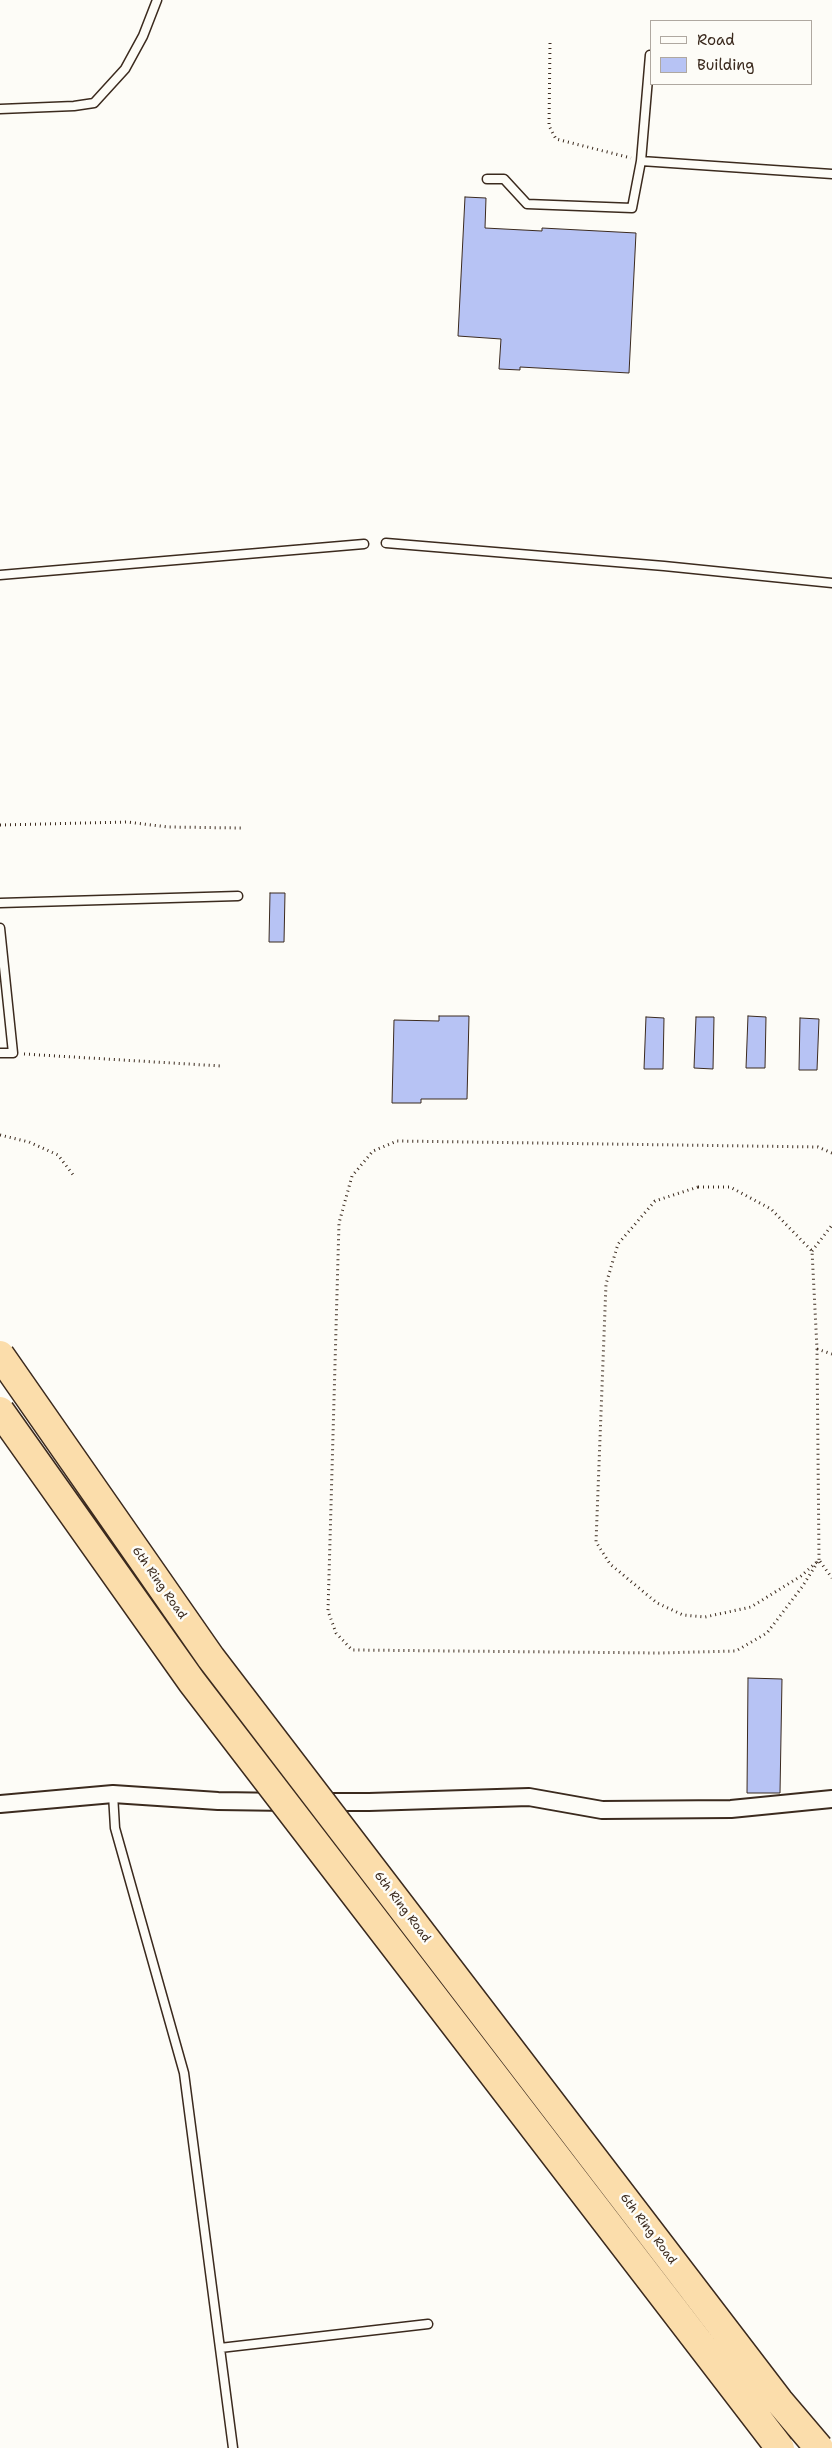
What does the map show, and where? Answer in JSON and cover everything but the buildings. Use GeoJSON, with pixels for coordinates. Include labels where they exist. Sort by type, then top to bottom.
{"type":"FeatureCollection","features":[{"type":"Feature","properties":{"kind":"highway","name":"6th Ring Road"},"geometry":{"type":"LineString","coordinates":[[0,1355],[210,1658],[780,2401],[819,2448]]}},
{"type":"Feature","properties":{"kind":"highway"},"geometry":{"type":"LineString","coordinates":[[0,1411],[192,1682],[780,2448]]}},
{"type":"Feature","properties":{"kind":"street"},"geometry":{"type":"LineString","coordinates":[[0,1804],[113,1794],[218,1801],[369,1802],[529,1797],[602,1810],[731,1809],[832,1799]]}},
{"type":"Feature","properties":{"kind":"lane"},"geometry":{"type":"LineString","coordinates":[[0,109],[94,103],[124,69],[143,36],[156,0]]}},
{"type":"Feature","properties":{"kind":"lane"},"geometry":{"type":"LineString","coordinates":[[487,179],[504,179],[527,204],[632,208],[641,161],[650,55]]}},
{"type":"Feature","properties":{"kind":"lane"},"geometry":{"type":"LineString","coordinates":[[641,161],[832,174]]}},
{"type":"Feature","properties":{"kind":"lane"},"geometry":{"type":"LineString","coordinates":[[386,543],[664,566],[832,583]]}},
{"type":"Feature","properties":{"kind":"lane"},"geometry":{"type":"LineString","coordinates":[[0,575],[364,544]]}},
{"type":"Feature","properties":{"kind":"lane"},"geometry":{"type":"LineString","coordinates":[[0,904],[238,896]]}},
{"type":"Feature","properties":{"kind":"lane"},"geometry":{"type":"LineString","coordinates":[[0,928],[14,1053],[0,1053]]}},
{"type":"Feature","properties":{"kind":"lane"},"geometry":{"type":"LineString","coordinates":[[113,1794],[115,1828],[184,2073],[233,2448]]}},
{"type":"Feature","properties":{"kind":"lane"},"geometry":{"type":"LineString","coordinates":[[220,2348],[428,2324]]}},
{"type":"Feature","properties":{"kind":"path"},"geometry":{"type":"LineString","coordinates":[[550,42],[549,126],[556,139],[641,161]]}},
{"type":"Feature","properties":{"kind":"path"},"geometry":{"type":"LineString","coordinates":[[0,825],[127,822],[168,826],[242,828]]}},
{"type":"Feature","properties":{"kind":"path"},"geometry":{"type":"LineString","coordinates":[[14,1053],[221,1066]]}},
{"type":"Feature","properties":{"kind":"path"},"geometry":{"type":"LineString","coordinates":[[0,1135],[29,1142],[58,1155],[74,1176]]}},
{"type":"Feature","properties":{"kind":"path"},"geometry":{"type":"LineString","coordinates":[[832,1153],[818,1147],[397,1140],[373,1151],[352,1176],[339,1223],[328,1611],[336,1633],[352,1650],[658,1653],[736,1651],[767,1633],[802,1587],[819,1560],[818,1349],[812,1251],[832,1225]]}},
{"type":"Feature","properties":{"kind":"path"},"geometry":{"type":"LineString","coordinates":[[812,1251],[771,1210],[730,1187],[698,1187],[655,1201],[618,1244],[606,1284],[596,1542],[610,1564],[657,1603],[683,1615],[705,1617],[751,1607],[801,1576],[819,1560]]}},
{"type":"Feature","properties":{"kind":"path"},"geometry":{"type":"LineString","coordinates":[[818,1349],[826,1354],[832,1354]]}},
{"type":"Feature","properties":{"kind":"path"},"geometry":{"type":"LineString","coordinates":[[819,1560],[832,1578]]}}]}
